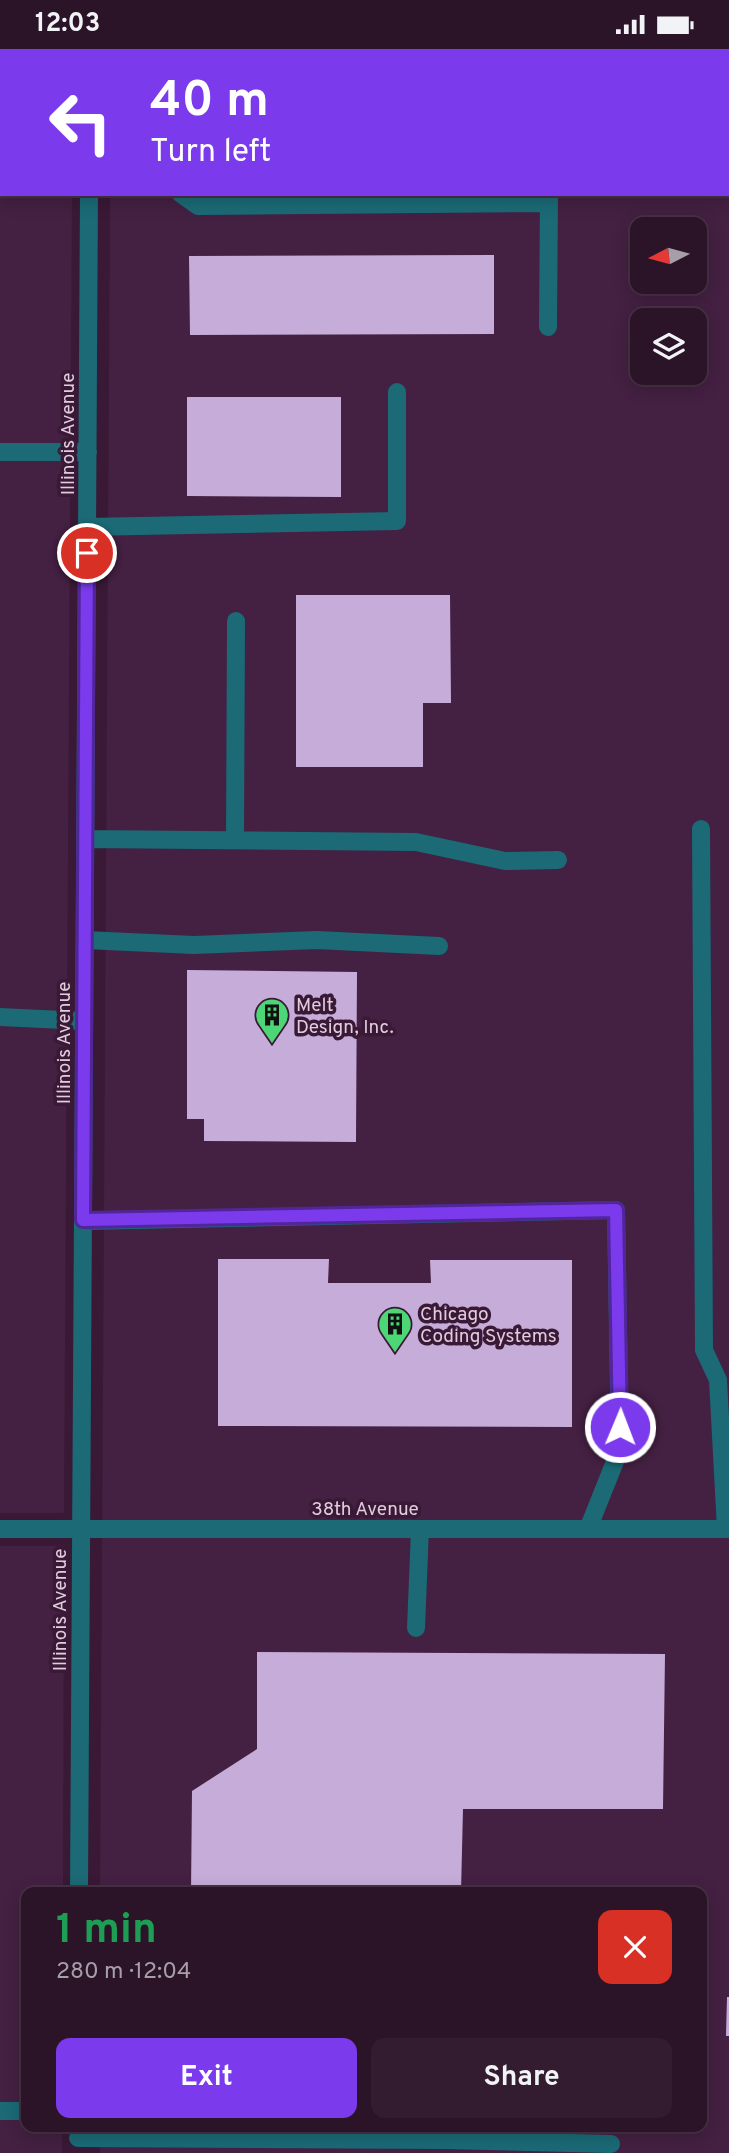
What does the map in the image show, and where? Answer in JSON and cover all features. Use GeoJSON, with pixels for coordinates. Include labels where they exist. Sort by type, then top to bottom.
{"type":"FeatureCollection","features":[{"type":"Feature","properties":{"kind":"street","name":"Illinois Avenue"},"geometry":{"type":"LineString","coordinates":[[79,1887],[89,196]]}},
{"type":"Feature","properties":{"kind":"street"},"geometry":{"type":"LineString","coordinates":[[184,196],[198,206],[549,199],[548,327]]}},
{"type":"Feature","properties":{"kind":"street"},"geometry":{"type":"LineString","coordinates":[[87,527],[397,521],[397,392]]}},
{"type":"Feature","properties":{"kind":"street"},"geometry":{"type":"LineString","coordinates":[[0,452],[88,452]]}},
{"type":"Feature","properties":{"kind":"street"},"geometry":{"type":"LineString","coordinates":[[235,841],[236,621]]}},
{"type":"Feature","properties":{"kind":"street"},"geometry":{"type":"LineString","coordinates":[[701,829],[704,1350],[724,1380],[728,1529]]}},
{"type":"Feature","properties":{"kind":"street"},"geometry":{"type":"LineString","coordinates":[[85,839],[416,842],[505,861],[558,860]]}},
{"type":"Feature","properties":{"kind":"street"},"geometry":{"type":"LineString","coordinates":[[85,940],[194,945],[317,940],[439,946]]}},
{"type":"Feature","properties":{"kind":"street"},"geometry":{"type":"LineString","coordinates":[[0,1017],[84,1021]]}},
{"type":"Feature","properties":{"kind":"street"},"geometry":{"type":"LineString","coordinates":[[83,1220],[616,1210],[620,1449],[588,1529]]}},
{"type":"Feature","properties":{"kind":"street","name":"38th Avenue"},"geometry":{"type":"LineString","coordinates":[[0,1529],[728,1529]]}},
{"type":"Feature","properties":{"kind":"street"},"geometry":{"type":"LineString","coordinates":[[416,1628],[420,1529]]}},
{"type":"Feature","properties":{"kind":"street"},"geometry":{"type":"LineString","coordinates":[[0,2111],[21,2111]]}},
{"type":"Feature","properties":{"kind":"street"},"geometry":{"type":"LineString","coordinates":[[78,2139],[240,2132],[446,2133],[611,2144]]}},
{"type":"Feature","properties":{"kind":"shaded area"},"geometry":{"type":"Polygon","coordinates":[[[0,196],[72,196],[64,1513],[0,1513],[0,196]]]}},
{"type":"Feature","properties":{"kind":"shaded area"},"geometry":{"type":"Polygon","coordinates":[[[110,196],[729,196],[729,2153],[100,2153],[100,2132],[707,2132],[707,1887],[100,1887],[110,196]]]}},
{"type":"Feature","properties":{"kind":"shaded area"},"geometry":{"type":"Polygon","coordinates":[[[0,1546],[64,1546],[63,1887],[21,1887],[21,2132],[62,2132],[62,2153],[0,2153],[0,1546]]]}},
{"type":"Feature","properties":{"kind":"building"},"geometry":{"type":"Polygon","coordinates":[[[494,255],[494,334],[190,335],[189,256],[494,255]]]}},
{"type":"Feature","properties":{"kind":"building"},"geometry":{"type":"Polygon","coordinates":[[[187,397],[341,397],[341,497],[187,496],[187,397]]]}},
{"type":"Feature","properties":{"kind":"building"},"geometry":{"type":"Polygon","coordinates":[[[296,595],[450,595],[451,703],[423,703],[423,767],[296,767],[296,595]]]}},
{"type":"Feature","properties":{"kind":"building","name":"Melt Design, Inc."},"geometry":{"type":"Polygon","coordinates":[[[187,970],[357,972],[356,1142],[204,1141],[204,1119],[187,1119],[187,970]]]}},
{"type":"Feature","properties":{"kind":"building","name":"Chicago Coding Systems"},"geometry":{"type":"Polygon","coordinates":[[[218,1259],[329,1259],[328,1283],[431,1283],[430,1260],[572,1260],[572,1427],[218,1426],[218,1259]]]}},
{"type":"Feature","properties":{"kind":"building"},"geometry":{"type":"Polygon","coordinates":[[[257,1652],[665,1654],[663,1809],[463,1809],[461,1887],[191,1887],[192,1791],[257,1749],[257,1652]]]}},
{"type":"Feature","properties":{"kind":"building"},"geometry":{"type":"Polygon","coordinates":[[[729,1997],[729,2036],[726,2036],[729,1997]]]}},
{"type":"Feature","properties":{"kind":"place","name":"Melt Design, Inc."},"geometry":{"type":"Point","coordinates":[272,1045]}},
{"type":"Feature","properties":{"kind":"place","name":"Chicago Coding Systems"},"geometry":{"type":"Point","coordinates":[395,1354]}},
{"type":"Feature","properties":{"kind":"route"},"geometry":{"type":"LineString","coordinates":[[87,553],[83,1220],[616,1210],[620,1427]]}}]}
